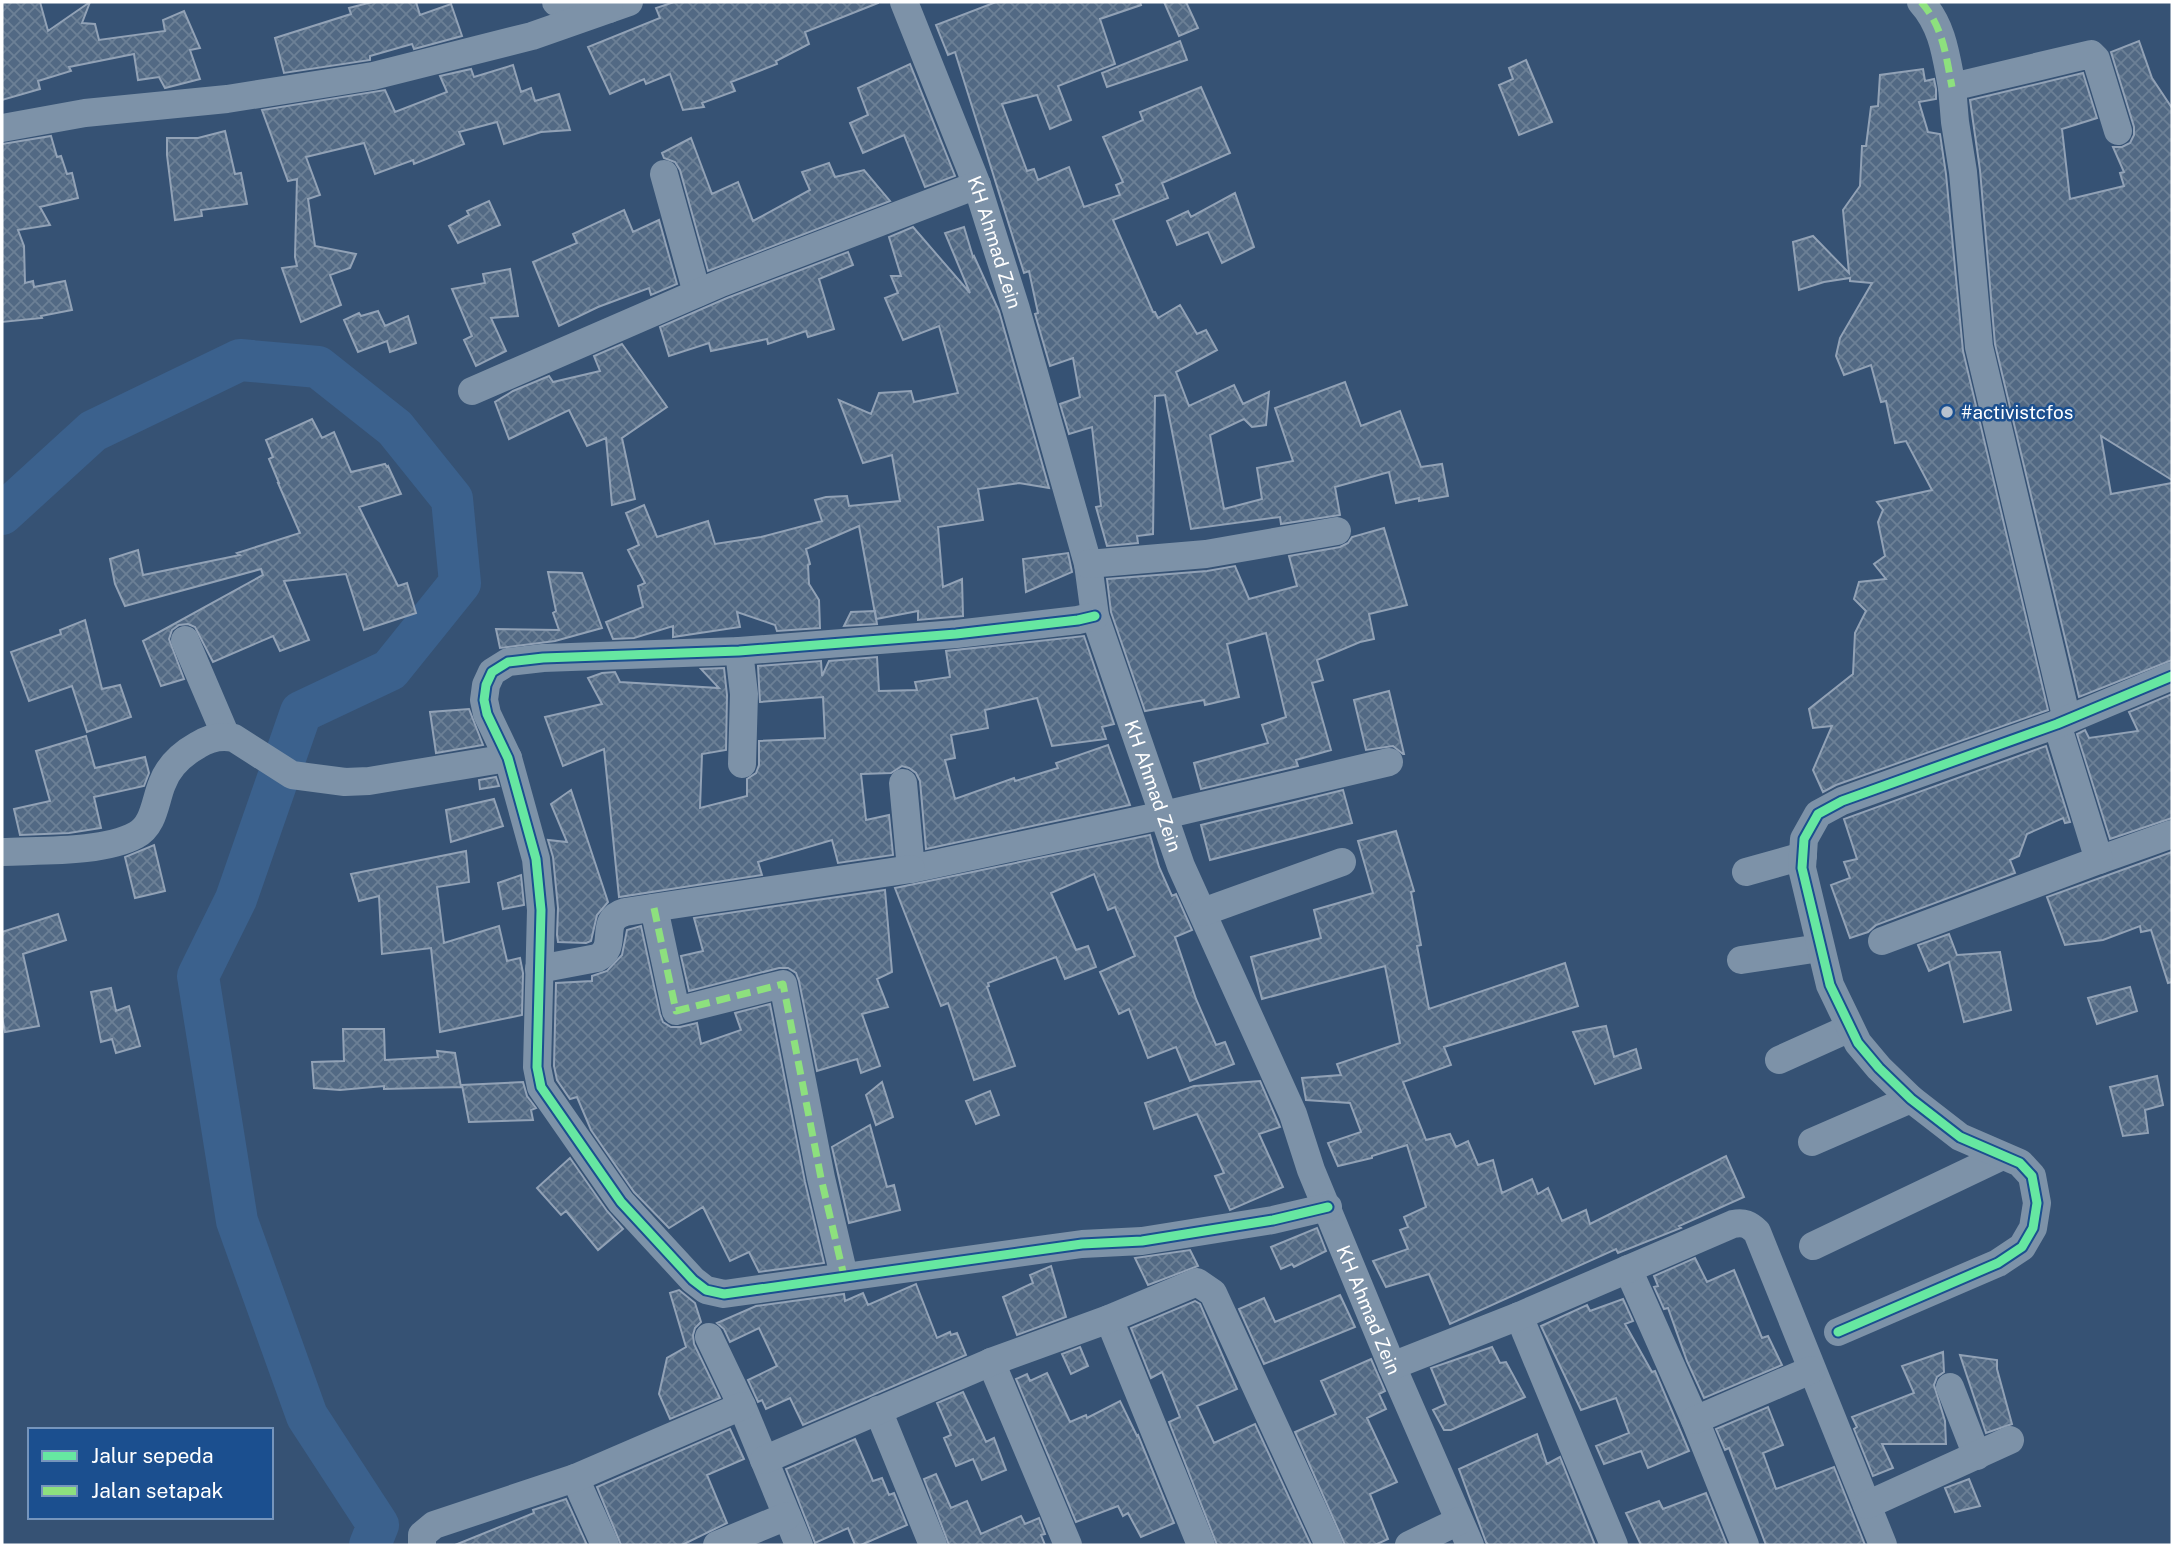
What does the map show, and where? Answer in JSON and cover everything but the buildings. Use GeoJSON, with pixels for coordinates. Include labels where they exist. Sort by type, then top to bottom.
{"type":"FeatureCollection","features":[{"type":"Feature","properties":{"kind":"street"},"geometry":{"type":"LineString","coordinates":[[556,2],[619,5]]}},
{"type":"Feature","properties":{"kind":"street","name":"KH Ahmad Zein"},"geometry":{"type":"LineString","coordinates":[[904,2],[977,185],[1016,309],[1088,564],[1096,616],[1181,866],[1293,1114],[1311,1170],[1465,1533]]}},
{"type":"Feature","properties":{"kind":"street"},"geometry":{"type":"LineString","coordinates":[[1921,2],[1940,27],[1952,87],[1963,172],[1979,347],[2062,722],[2099,860]]}},
{"type":"Feature","properties":{"kind":"street"},"geometry":{"type":"LineString","coordinates":[[2,128],[85,113],[227,99],[373,76],[532,36],[619,5]]}},
{"type":"Feature","properties":{"kind":"street"},"geometry":{"type":"LineString","coordinates":[[1952,87],[2091,54],[2096,58],[2118,131]]}},
{"type":"Feature","properties":{"kind":"street"},"geometry":{"type":"LineString","coordinates":[[664,174],[697,293]]}},
{"type":"Feature","properties":{"kind":"street"},"geometry":{"type":"LineString","coordinates":[[472,391],[697,293],[977,185]]}},
{"type":"Feature","properties":{"kind":"street"},"geometry":{"type":"LineString","coordinates":[[1088,564],[1206,554],[1337,531]]}},
{"type":"Feature","properties":{"kind":"street"},"geometry":{"type":"LineString","coordinates":[[1096,616],[956,634],[739,651],[543,658],[508,662],[492,672],[486,685],[484,700],[487,714],[508,758],[536,859],[541,910],[537,1067],[541,1087],[621,1202],[693,1280],[706,1290],[724,1294],[1082,1244],[1142,1241],[1273,1220],[1328,1208]]}},
{"type":"Feature","properties":{"kind":"street"},"geometry":{"type":"LineString","coordinates":[[185,640],[226,736]]}},
{"type":"Feature","properties":{"kind":"street"},"geometry":{"type":"LineString","coordinates":[[739,651],[744,694],[741,764]]}},
{"type":"Feature","properties":{"kind":"street"},"geometry":{"type":"LineString","coordinates":[[1838,1332],[1998,1263],[2022,1247],[2033,1228],[2037,1203],[2032,1176],[2020,1163],[1961,1138],[1911,1099],[1878,1068],[1858,1044],[1830,985],[1802,869],[1804,839],[1818,814],[1842,801],[2062,722],[2172,676]]}},
{"type":"Feature","properties":{"kind":"street"},"geometry":{"type":"LineString","coordinates":[[2,852],[82,848],[138,835],[150,821],[162,782],[173,763],[190,749],[209,739],[226,736],[251,748],[292,775],[345,782],[369,781],[508,758]]}},
{"type":"Feature","properties":{"kind":"street"},"geometry":{"type":"LineString","coordinates":[[539,969],[604,955],[608,948],[609,928],[617,915],[911,869],[1164,815],[1389,762]]}},
{"type":"Feature","properties":{"kind":"street"},"geometry":{"type":"LineString","coordinates":[[903,783],[911,869]]}},
{"type":"Feature","properties":{"kind":"street"},"geometry":{"type":"LineString","coordinates":[[1882,941],[2172,834]]}},
{"type":"Feature","properties":{"kind":"street"},"geometry":{"type":"LineString","coordinates":[[1746,872],[1803,856]]}},
{"type":"Feature","properties":{"kind":"street"},"geometry":{"type":"LineString","coordinates":[[1203,912],[1342,862]]}},
{"type":"Feature","properties":{"kind":"street"},"geometry":{"type":"LineString","coordinates":[[654,908],[676,1011],[783,984],[821,1178],[844,1276]]}},
{"type":"Feature","properties":{"kind":"street"},"geometry":{"type":"LineString","coordinates":[[1741,960],[1820,947]]}},
{"type":"Feature","properties":{"kind":"street"},"geometry":{"type":"LineString","coordinates":[[1779,1060],[1850,1028]]}},
{"type":"Feature","properties":{"kind":"street"},"geometry":{"type":"LineString","coordinates":[[1812,1142],[1911,1099]]}},
{"type":"Feature","properties":{"kind":"street"},"geometry":{"type":"LineString","coordinates":[[1813,1246],[2002,1156]]}},
{"type":"Feature","properties":{"kind":"street"},"geometry":{"type":"LineString","coordinates":[[1392,1366],[1743,1222],[1757,1232],[1883,1545]]}},
{"type":"Feature","properties":{"kind":"street"},"geometry":{"type":"LineString","coordinates":[[1628,1269],[1695,1420],[1745,1545]]}},
{"type":"Feature","properties":{"kind":"street"},"geometry":{"type":"LineString","coordinates":[[764,1460],[991,1362],[1109,1319],[1196,1282],[1213,1293],[1329,1545]]}},
{"type":"Feature","properties":{"kind":"street"},"geometry":{"type":"LineString","coordinates":[[1519,1316],[1614,1545]]}},
{"type":"Feature","properties":{"kind":"street"},"geometry":{"type":"LineString","coordinates":[[1109,1319],[1201,1545]]}},
{"type":"Feature","properties":{"kind":"street"},"geometry":{"type":"LineString","coordinates":[[709,1337],[742,1406],[799,1545]]}},
{"type":"Feature","properties":{"kind":"street"},"geometry":{"type":"LineString","coordinates":[[991,1362],[1068,1545]]}},
{"type":"Feature","properties":{"kind":"street"},"geometry":{"type":"LineString","coordinates":[[1695,1420],[1811,1370]]}},
{"type":"Feature","properties":{"kind":"street"},"geometry":{"type":"LineString","coordinates":[[1950,1387],[1978,1456]]}},
{"type":"Feature","properties":{"kind":"street"},"geometry":{"type":"LineString","coordinates":[[422,1545],[422,1535],[434,1525],[575,1478],[742,1406]]}},
{"type":"Feature","properties":{"kind":"street"},"geometry":{"type":"LineString","coordinates":[[878,1410],[933,1545]]}},
{"type":"Feature","properties":{"kind":"street"},"geometry":{"type":"LineString","coordinates":[[1867,1505],[2010,1440]]}},
{"type":"Feature","properties":{"kind":"street"},"geometry":{"type":"LineString","coordinates":[[575,1478],[605,1545]]}},
{"type":"Feature","properties":{"kind":"street"},"geometry":{"type":"LineString","coordinates":[[717,1545],[787,1516]]}},
{"type":"Feature","properties":{"kind":"street"},"geometry":{"type":"LineString","coordinates":[[1409,1545],[1465,1533]]}},
{"type":"Feature","properties":{"kind":"waterway"},"geometry":{"type":"LineString","coordinates":[[2,514],[93,431],[240,360],[318,367],[395,428],[452,499],[460,583],[390,670],[301,712],[236,899],[198,976],[237,1221],[307,1416],[378,1525],[370,1545]]}},
{"type":"Feature","properties":{"kind":"marked path"},"geometry":{"type":"LineString","coordinates":[[1921,2],[1939,31],[1952,87]]}},
{"type":"Feature","properties":{"kind":"marked path"},"geometry":{"type":"LineString","coordinates":[[654,908],[676,1011],[783,984],[821,1178],[844,1276]]}},
{"type":"Feature","properties":{"kind":"cycle path"},"geometry":{"type":"LineString","coordinates":[[1095,616],[956,634],[739,651],[543,658],[508,662],[492,672],[486,685],[484,700],[487,714],[508,758],[536,859],[541,910],[537,1067],[541,1087],[621,1202],[693,1280],[706,1290],[724,1294],[1082,1244],[1142,1241],[1273,1220],[1328,1207]]}},
{"type":"Feature","properties":{"kind":"cycle path"},"geometry":{"type":"LineString","coordinates":[[1838,1332],[1998,1263],[2022,1247],[2033,1228],[2037,1203],[2032,1176],[2020,1163],[1960,1137],[1911,1099],[1858,1043],[1830,985],[1802,868],[1804,839],[1818,814],[1842,801],[2057,724],[2172,676]]}},
{"type":"Feature","properties":{"kind":"place","name":"#activistcfos"},"geometry":{"type":"Point","coordinates":[1947,412]}}]}
